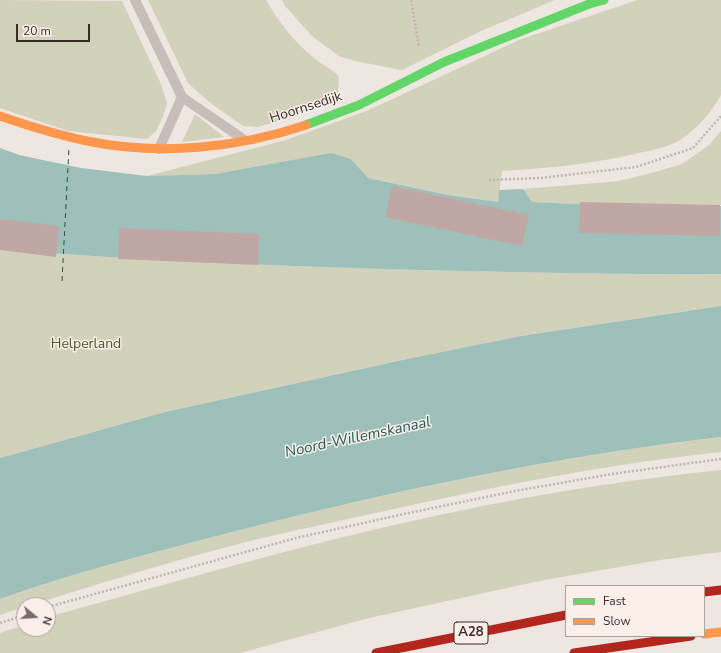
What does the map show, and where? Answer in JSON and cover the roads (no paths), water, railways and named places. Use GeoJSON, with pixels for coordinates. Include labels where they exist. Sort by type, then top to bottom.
{"type":"FeatureCollection","features":[{"type":"Feature","properties":{"kind":"main road","name":"Hoornsedijk"},"geometry":{"type":"LineString","coordinates":[[0,116],[38,130],[81,141],[118,147],[159,149],[198,148],[245,140],[298,128],[350,109],[423,72],[492,42],[589,4],[604,0]]}},
{"type":"Feature","properties":{"kind":"main road"},"geometry":{"type":"LineString","coordinates":[[705,592],[721,590]]}},
{"type":"Feature","properties":{"kind":"main road","name":"A28"},"geometry":{"type":"LineString","coordinates":[[376,653],[565,615]]}},
{"type":"Feature","properties":{"kind":"main road"},"geometry":{"type":"LineString","coordinates":[[705,634],[721,632]]}},
{"type":"Feature","properties":{"kind":"main road"},"geometry":{"type":"LineString","coordinates":[[574,653],[684,637]]}},
{"type":"Feature","properties":{"kind":"lane"},"geometry":{"type":"LineString","coordinates":[[135,0],[182,97],[245,140]]}},
{"type":"Feature","properties":{"kind":"lane"},"geometry":{"type":"LineString","coordinates":[[159,149],[182,97]]}},
{"type":"Feature","properties":{"kind":"water"},"geometry":{"type":"Polygon","coordinates":[[[0,148],[19,155],[81,168],[147,176],[216,174],[331,153],[351,159],[368,178],[448,195],[498,202],[499,190],[523,189],[532,202],[598,205],[721,206],[721,274],[570,273],[315,267],[158,260],[0,249],[0,148]]]}},
{"type":"Feature","properties":{"kind":"water","name":"Noord-Willemskanaal"},"geometry":{"type":"Polygon","coordinates":[[[721,306],[721,437],[538,464],[417,488],[296,516],[117,562],[0,599],[0,458],[165,412],[407,359],[521,336],[721,306]]]}},
{"type":"Feature","properties":{"kind":"park label","name":"Helperland"},"geometry":{"type":"Point","coordinates":[86,345]}}]}
